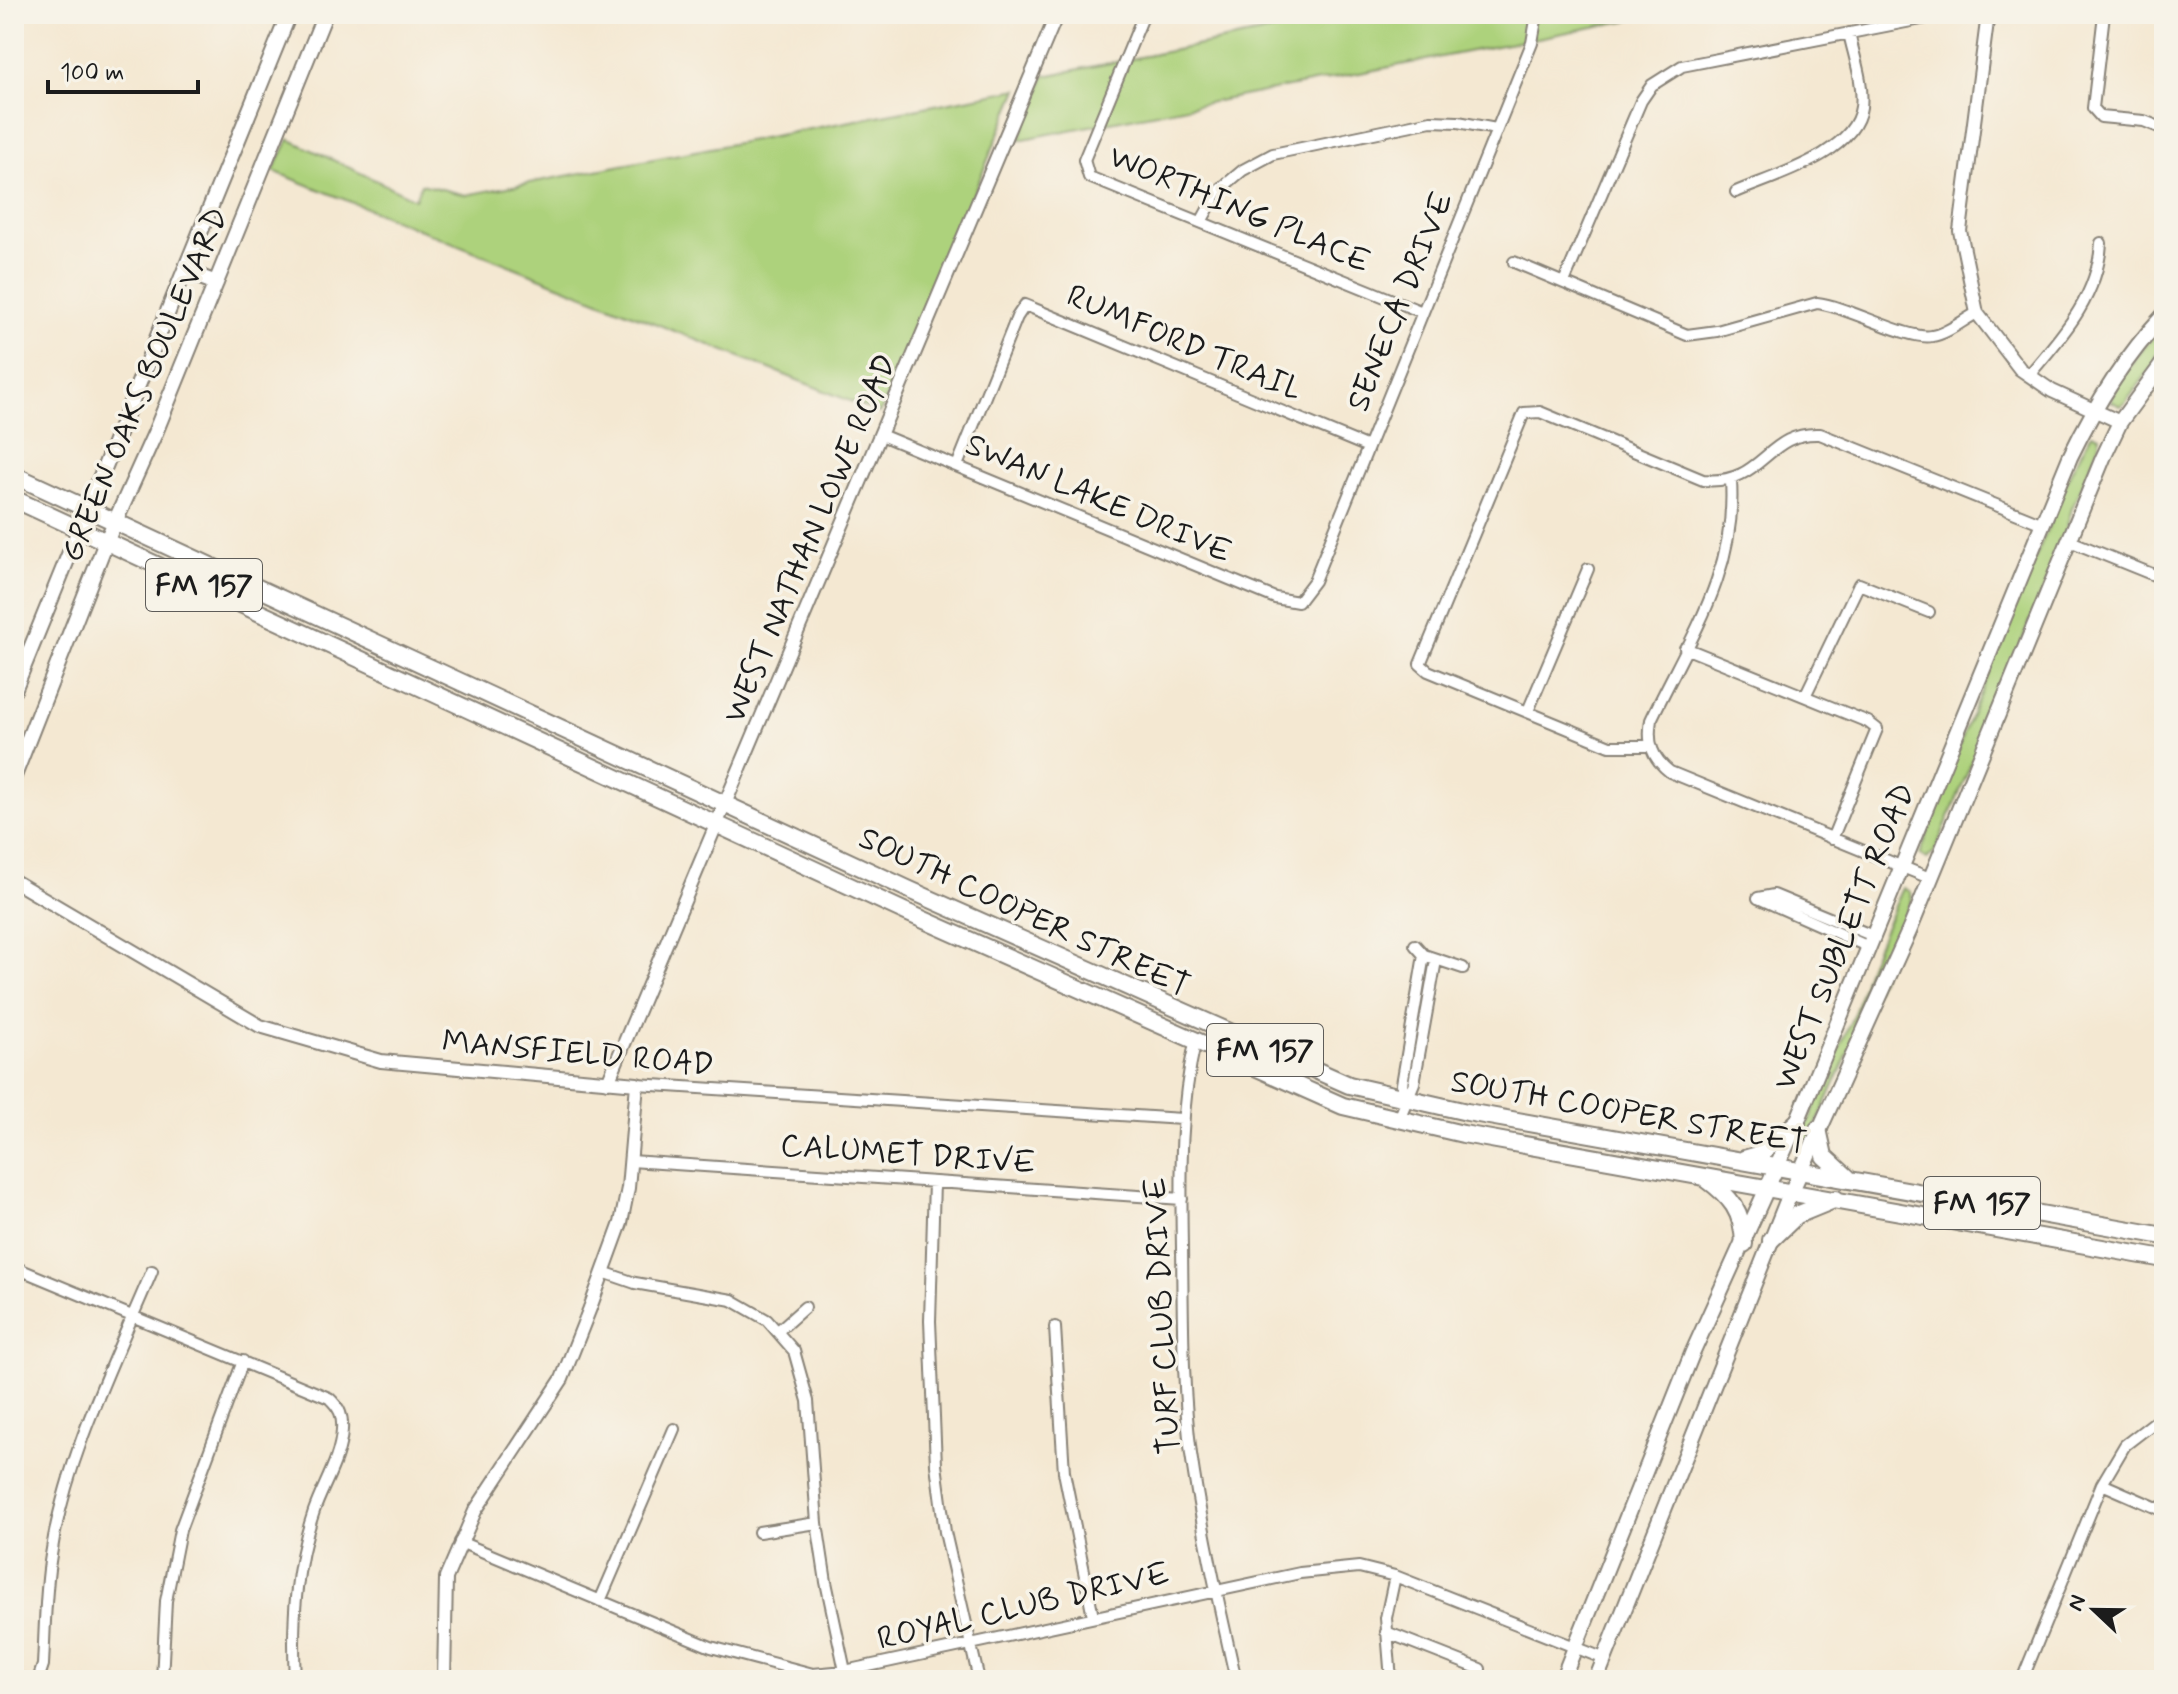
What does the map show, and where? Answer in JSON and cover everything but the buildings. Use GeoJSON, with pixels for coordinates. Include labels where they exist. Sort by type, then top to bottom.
{"type":"FeatureCollection","features":[{"type":"Feature","properties":{"kind":"main road"},"geometry":{"type":"LineString","coordinates":[[14,690],[289,14]]}},
{"type":"Feature","properties":{"kind":"main road","name":"GREEN OAKS BOULEVARD"},"geometry":{"type":"LineString","coordinates":[[14,776],[106,542],[325,14]]}},
{"type":"Feature","properties":{"kind":"main road"},"geometry":{"type":"LineString","coordinates":[[185,271],[216,283]]}},
{"type":"Feature","properties":{"kind":"main road","name":"WEST SUBLETT ROAD"},"geometry":{"type":"LineString","coordinates":[[1562,1680],[1692,1354],[1797,1122],[2043,524],[2093,410],[2123,362],[2164,315]]}},
{"type":"Feature","properties":{"kind":"main road","name":"WEST SUBLETT ROAD"},"geometry":{"type":"LineString","coordinates":[[1596,1680],[1791,1191],[1932,879],[2120,422],[2164,362]]}},
{"type":"Feature","properties":{"kind":"main road","name":"SOUTH COOPER STREET"},"geometry":{"type":"LineString","coordinates":[[14,475],[984,924],[1349,1085],[1476,1114],[2164,1236]]}},
{"type":"Feature","properties":{"kind":"main road","name":"SOUTH COOPER STREET"},"geometry":{"type":"LineString","coordinates":[[14,499],[975,944],[1343,1106],[1463,1134],[2164,1259]]}},
{"type":"Feature","properties":{"kind":"main road"},"geometry":{"type":"LineString","coordinates":[[975,944],[984,924]]}},
{"type":"Feature","properties":{"kind":"main road"},"geometry":{"type":"LineString","coordinates":[[1741,1160],[1761,1154],[1797,1122]]}},
{"type":"Feature","properties":{"kind":"main road"},"geometry":{"type":"LineString","coordinates":[[1818,1129],[1824,1156],[1850,1179]]}},
{"type":"Feature","properties":{"kind":"main road"},"geometry":{"type":"LineString","coordinates":[[1700,1175],[1728,1195],[1738,1208],[1744,1223],[1744,1244]]}},
{"type":"Feature","properties":{"kind":"main road"},"geometry":{"type":"LineString","coordinates":[[1771,1240],[1797,1215],[1837,1199]]}},
{"type":"Feature","properties":{"kind":"street","name":"WEST NATHAN LOWE ROAD"},"geometry":{"type":"LineString","coordinates":[[608,1082],[1057,14]]}},
{"type":"Feature","properties":{"kind":"street","name":"WORTHING PLACE"},"geometry":{"type":"LineString","coordinates":[[1144,14],[1084,160],[1084,169],[1089,177],[1422,312]]}},
{"type":"Feature","properties":{"kind":"street","name":"SENECA DRIVE"},"geometry":{"type":"LineString","coordinates":[[1298,602],[1314,581],[1532,43],[1537,14]]}},
{"type":"Feature","properties":{"kind":"street"},"geometry":{"type":"LineString","coordinates":[[1564,282],[1627,130],[1652,85],[1682,66],[1947,14]]}},
{"type":"Feature","properties":{"kind":"street"},"geometry":{"type":"LineString","coordinates":[[1988,14],[1960,231],[1977,313],[2002,351],[2029,375],[2120,422]]}},
{"type":"Feature","properties":{"kind":"street"},"geometry":{"type":"LineString","coordinates":[[2104,14],[2093,108],[2101,117],[2161,124],[2164,129]]}},
{"type":"Feature","properties":{"kind":"street"},"geometry":{"type":"LineString","coordinates":[[1736,192],[1824,154],[1850,132],[1861,108],[1860,79],[1849,33]]}},
{"type":"Feature","properties":{"kind":"street"},"geometry":{"type":"LineString","coordinates":[[1201,222],[1218,191],[1243,170],[1273,154],[1431,121],[1496,129]]}},
{"type":"Feature","properties":{"kind":"street"},"geometry":{"type":"LineString","coordinates":[[2029,375],[2079,313],[2100,261],[2101,243]]}},
{"type":"Feature","properties":{"kind":"street"},"geometry":{"type":"LineString","coordinates":[[1514,262],[1687,335],[1717,331],[1817,303],[1833,305],[1921,337],[1938,334],[1977,313]]}},
{"type":"Feature","properties":{"kind":"street","name":"RUMFORD TRAIL"},"geometry":{"type":"LineString","coordinates":[[957,466],[1017,317],[1025,305],[1034,306],[1368,447]]}},
{"type":"Feature","properties":{"kind":"street"},"geometry":{"type":"LineString","coordinates":[[1650,746],[1610,746],[1428,671],[1420,664],[1524,413],[1540,412],[1703,480],[1731,481],[1752,469],[1785,440],[1806,433],[1820,434],[2043,524]]}},
{"type":"Feature","properties":{"kind":"street","name":"SWAN LAKE DRIVE"},"geometry":{"type":"LineString","coordinates":[[881,435],[1275,598],[1298,602]]}},
{"type":"Feature","properties":{"kind":"street"},"geometry":{"type":"LineString","coordinates":[[1731,481],[1733,506],[1727,555],[1709,604],[1651,720],[1650,746],[1654,757],[1670,772],[1932,879]]}},
{"type":"Feature","properties":{"kind":"street"},"geometry":{"type":"LineString","coordinates":[[2070,541],[2164,579]]}},
{"type":"Feature","properties":{"kind":"street"},"geometry":{"type":"LineString","coordinates":[[1528,711],[1588,569]]}},
{"type":"Feature","properties":{"kind":"street"},"geometry":{"type":"LineString","coordinates":[[1805,696],[1848,601],[1859,584],[1929,612]]}},
{"type":"Feature","properties":{"kind":"street"},"geometry":{"type":"LineString","coordinates":[[1685,648],[1805,696],[1877,729],[1832,839]]}},
{"type":"Feature","properties":{"kind":"street","name":"MANSFIELD ROAD"},"geometry":{"type":"LineString","coordinates":[[14,881],[260,1026],[381,1061],[608,1082],[1182,1119]]}},
{"type":"Feature","properties":{"kind":"street"},"geometry":{"type":"LineString","coordinates":[[1820,920],[1774,895],[1758,898],[1871,942]]}},
{"type":"Feature","properties":{"kind":"street"},"geometry":{"type":"LineString","coordinates":[[1415,945],[1424,955],[1463,968]]}},
{"type":"Feature","properties":{"kind":"street"},"geometry":{"type":"LineString","coordinates":[[1405,1098],[1402,1084],[1424,955]]}},
{"type":"Feature","properties":{"kind":"street"},"geometry":{"type":"LineString","coordinates":[[1399,1119],[1405,1098],[1414,1083],[1436,960]]}},
{"type":"Feature","properties":{"kind":"street","name":"TURF CLUB DRIVE"},"geometry":{"type":"LineString","coordinates":[[1195,1043],[1182,1119],[1185,1385],[1191,1452],[1215,1589],[1236,1680]]}},
{"type":"Feature","properties":{"kind":"street"},"geometry":{"type":"LineString","coordinates":[[444,1680],[444,1591],[460,1542],[475,1511],[562,1379],[621,1223],[631,1161],[637,1084]]}},
{"type":"Feature","properties":{"kind":"street","name":"CALUMET DRIVE"},"geometry":{"type":"LineString","coordinates":[[631,1161],[1182,1199]]}},
{"type":"Feature","properties":{"kind":"street"},"geometry":{"type":"LineString","coordinates":[[934,1182],[930,1321],[936,1465],[945,1532],[979,1680]]}},
{"type":"Feature","properties":{"kind":"street"},"geometry":{"type":"LineString","coordinates":[[14,1291],[18,1268],[243,1361],[329,1398],[337,1405],[342,1414],[341,1442],[306,1537],[293,1605],[295,1680]]}},
{"type":"Feature","properties":{"kind":"street"},"geometry":{"type":"LineString","coordinates":[[38,1680],[43,1665],[51,1554],[58,1523],[98,1399],[152,1271]]}},
{"type":"Feature","properties":{"kind":"street"},"geometry":{"type":"LineString","coordinates":[[603,1272],[635,1283],[732,1300],[752,1309],[778,1331],[794,1351],[804,1377],[817,1523],[845,1671]]}},
{"type":"Feature","properties":{"kind":"street"},"geometry":{"type":"LineString","coordinates":[[778,1331],[805,1307]]}},
{"type":"Feature","properties":{"kind":"street"},"geometry":{"type":"LineString","coordinates":[[1055,1327],[1064,1472],[1093,1616]]}},
{"type":"Feature","properties":{"kind":"street"},"geometry":{"type":"LineString","coordinates":[[162,1680],[166,1601],[180,1530],[243,1361]]}},
{"type":"Feature","properties":{"kind":"street"},"geometry":{"type":"LineString","coordinates":[[2022,1680],[2102,1484],[2125,1445],[2164,1415]]}},
{"type":"Feature","properties":{"kind":"street"},"geometry":{"type":"LineString","coordinates":[[600,1601],[674,1429]]}},
{"type":"Feature","properties":{"kind":"street"},"geometry":{"type":"LineString","coordinates":[[2102,1484],[2164,1511]]}},
{"type":"Feature","properties":{"kind":"street"},"geometry":{"type":"LineString","coordinates":[[759,1532],[817,1523]]}},
{"type":"Feature","properties":{"kind":"street","name":"ROYAL CLUB DRIVE"},"geometry":{"type":"LineString","coordinates":[[460,1542],[711,1647],[780,1668],[813,1674],[845,1671],[1215,1589],[1300,1573],[1359,1567],[1395,1576],[1605,1659]]}},
{"type":"Feature","properties":{"kind":"street"},"geometry":{"type":"LineString","coordinates":[[1391,1680],[1386,1632],[1395,1576]]}},
{"type":"Feature","properties":{"kind":"street"},"geometry":{"type":"LineString","coordinates":[[1386,1632],[1480,1669]]}},
{"type":"Feature","properties":{"kind":"green space"},"geometry":{"type":"Polygon","coordinates":[[[1356,14],[1660,14],[1019,140],[1045,76],[1356,14]]]}},
{"type":"Feature","properties":{"kind":"green space"},"geometry":{"type":"Polygon","coordinates":[[[1018,89],[880,413],[273,171],[289,139],[415,199],[421,184],[466,195],[1018,89]]]}},
{"type":"Feature","properties":{"kind":"green space"},"geometry":{"type":"Polygon","coordinates":[[[2164,323],[2164,344],[2155,356],[2158,359],[2125,403],[2120,406],[2111,401],[2117,382],[2164,323]]]}},
{"type":"Feature","properties":{"kind":"green space"},"geometry":{"type":"Polygon","coordinates":[[[2092,433],[2099,436],[2099,445],[2072,508],[2062,544],[1935,851],[1927,859],[1920,855],[1965,730],[2071,471],[2092,433]]]}},
{"type":"Feature","properties":{"kind":"green space"},"geometry":{"type":"Polygon","coordinates":[[[1903,888],[1910,892],[1911,900],[1866,1013],[1806,1148],[1799,1145],[1855,1011],[1870,962],[1903,888]]]}}]}
